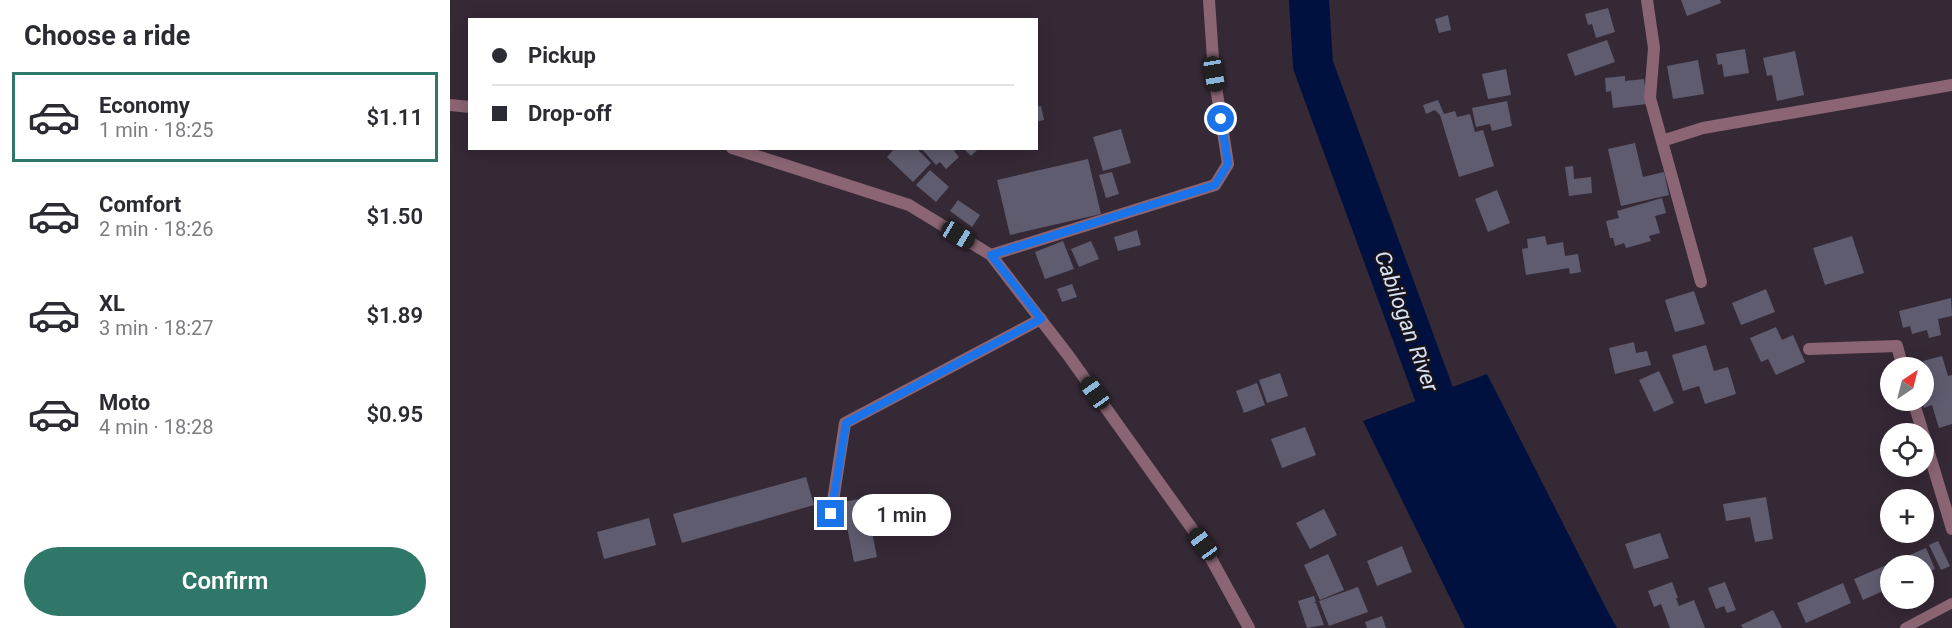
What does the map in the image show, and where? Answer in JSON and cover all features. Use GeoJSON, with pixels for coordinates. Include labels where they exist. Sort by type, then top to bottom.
{"type":"FeatureCollection","features":[{"type":"Feature","properties":{"kind":"street"},"geometry":{"type":"LineString","coordinates":[[991,255],[1215,185],[1228,164],[1214,74],[1209,0]]}},
{"type":"Feature","properties":{"kind":"street"},"geometry":{"type":"LineString","coordinates":[[1647,0],[1654,48],[1650,98],[1701,282]]}},
{"type":"Feature","properties":{"kind":"street"},"geometry":{"type":"LineString","coordinates":[[1662,141],[1703,128],[1952,85]]}},
{"type":"Feature","properties":{"kind":"street"},"geometry":{"type":"LineString","coordinates":[[450,105],[468,107]]}},
{"type":"Feature","properties":{"kind":"street"},"geometry":{"type":"LineString","coordinates":[[738,150],[909,205],[991,255],[1041,319],[1203,544],[1249,628]]}},
{"type":"Feature","properties":{"kind":"street"},"geometry":{"type":"LineString","coordinates":[[831,514],[846,423],[1041,319]]}},
{"type":"Feature","properties":{"kind":"street"},"geometry":{"type":"LineString","coordinates":[[1809,349],[1897,346],[1900,357]]}},
{"type":"Feature","properties":{"kind":"street"},"geometry":{"type":"LineString","coordinates":[[1916,411],[1952,529]]}},
{"type":"Feature","properties":{"kind":"lane"},"geometry":{"type":"LineString","coordinates":[[1905,628],[1952,603]]}},
{"type":"Feature","properties":{"kind":"shaded area"},"geometry":{"type":"Polygon","coordinates":[[[1487,374],[1617,628],[1465,628],[1363,421],[1487,374]]]}},
{"type":"Feature","properties":{"kind":"building"},"geometry":{"type":"Polygon","coordinates":[[[1681,0],[1720,0],[1721,3],[1687,16],[1681,0]]]}},
{"type":"Feature","properties":{"kind":"building"},"geometry":{"type":"Polygon","coordinates":[[[1608,8],[1615,32],[1596,38],[1592,24],[1588,25],[1585,14],[1608,8]]]}},
{"type":"Feature","properties":{"kind":"building"},"geometry":{"type":"Polygon","coordinates":[[[1448,15],[1451,30],[1439,33],[1435,19],[1448,15]]]}},
{"type":"Feature","properties":{"kind":"building"},"geometry":{"type":"Polygon","coordinates":[[[1607,40],[1615,62],[1575,76],[1567,54],[1607,40]]]}},
{"type":"Feature","properties":{"kind":"building"},"geometry":{"type":"Polygon","coordinates":[[[1745,49],[1749,73],[1724,77],[1722,64],[1718,65],[1716,54],[1745,49]]]}},
{"type":"Feature","properties":{"kind":"building"},"geometry":{"type":"Polygon","coordinates":[[[1795,51],[1804,95],[1777,101],[1772,75],[1767,76],[1763,58],[1795,51]]]}},
{"type":"Feature","properties":{"kind":"building"},"geometry":{"type":"Polygon","coordinates":[[[1698,60],[1704,94],[1673,99],[1667,66],[1698,60]]]}},
{"type":"Feature","properties":{"kind":"building"},"geometry":{"type":"Polygon","coordinates":[[[1506,69],[1511,95],[1488,99],[1482,74],[1506,69]]]}},
{"type":"Feature","properties":{"kind":"building"},"geometry":{"type":"Polygon","coordinates":[[[1625,76],[1625,81],[1644,79],[1647,104],[1613,108],[1611,91],[1606,92],[1605,78],[1625,76]]]}},
{"type":"Feature","properties":{"kind":"building"},"geometry":{"type":"Polygon","coordinates":[[[1438,100],[1444,114],[1455,111],[1457,117],[1470,114],[1475,132],[1483,130],[1494,166],[1459,177],[1440,115],[1435,110],[1426,114],[1423,105],[1438,100]]]}},
{"type":"Feature","properties":{"kind":"building"},"geometry":{"type":"Polygon","coordinates":[[[1507,101],[1512,126],[1492,131],[1490,124],[1476,127],[1472,108],[1507,101]]]}},
{"type":"Feature","properties":{"kind":"building"},"geometry":{"type":"Polygon","coordinates":[[[1041,106],[1044,120],[1038,122],[1038,107],[1041,106]]]}},
{"type":"Feature","properties":{"kind":"building"},"geometry":{"type":"Polygon","coordinates":[[[1121,129],[1131,163],[1103,171],[1093,137],[1121,129]]]}},
{"type":"Feature","properties":{"kind":"building"},"geometry":{"type":"Polygon","coordinates":[[[1635,143],[1643,177],[1664,172],[1669,195],[1621,206],[1608,149],[1635,143]]]}},
{"type":"Feature","properties":{"kind":"building"},"geometry":{"type":"Polygon","coordinates":[[[893,150],[918,150],[931,163],[913,182],[887,157],[893,150]]]}},
{"type":"Feature","properties":{"kind":"building"},"geometry":{"type":"Polygon","coordinates":[[[923,150],[955,150],[959,157],[946,169],[940,162],[936,165],[923,150]]]}},
{"type":"Feature","properties":{"kind":"building"},"geometry":{"type":"Polygon","coordinates":[[[965,150],[977,150],[971,156],[965,150]]]}},
{"type":"Feature","properties":{"kind":"building"},"geometry":{"type":"Polygon","coordinates":[[[1088,159],[1101,214],[1010,235],[997,180],[1088,159]]]}},
{"type":"Feature","properties":{"kind":"building"},"geometry":{"type":"Polygon","coordinates":[[[1573,166],[1574,179],[1591,177],[1592,193],[1569,196],[1565,167],[1573,166]]]}},
{"type":"Feature","properties":{"kind":"building"},"geometry":{"type":"Polygon","coordinates":[[[930,170],[949,187],[936,202],[916,185],[930,170]]]}},
{"type":"Feature","properties":{"kind":"building"},"geometry":{"type":"Polygon","coordinates":[[[1112,172],[1119,194],[1106,198],[1099,175],[1112,172]]]}},
{"type":"Feature","properties":{"kind":"building"},"geometry":{"type":"Polygon","coordinates":[[[1497,190],[1510,223],[1488,232],[1475,199],[1497,190]]]}},
{"type":"Feature","properties":{"kind":"building"},"geometry":{"type":"Polygon","coordinates":[[[1662,198],[1666,213],[1655,216],[1660,233],[1649,236],[1651,241],[1626,248],[1624,243],[1615,246],[1613,238],[1610,238],[1606,221],[1619,218],[1617,211],[1662,198]]]}},
{"type":"Feature","properties":{"kind":"building"},"geometry":{"type":"Polygon","coordinates":[[[958,200],[980,215],[972,227],[950,211],[958,200]]]}},
{"type":"Feature","properties":{"kind":"building"},"geometry":{"type":"Polygon","coordinates":[[[1137,230],[1141,245],[1118,251],[1114,237],[1137,230]]]}},
{"type":"Feature","properties":{"kind":"building"},"geometry":{"type":"Polygon","coordinates":[[[1545,236],[1547,245],[1563,242],[1565,256],[1578,254],[1581,272],[1570,274],[1569,268],[1526,275],[1522,249],[1528,248],[1527,239],[1545,236]]]}},
{"type":"Feature","properties":{"kind":"building"},"geometry":{"type":"Polygon","coordinates":[[[1852,236],[1864,273],[1825,285],[1813,248],[1852,236]]]}},
{"type":"Feature","properties":{"kind":"building"},"geometry":{"type":"Polygon","coordinates":[[[1063,241],[1074,269],[1045,279],[1035,252],[1063,241]]]}},
{"type":"Feature","properties":{"kind":"building"},"geometry":{"type":"Polygon","coordinates":[[[1091,241],[1099,259],[1079,267],[1071,249],[1091,241]]]}},
{"type":"Feature","properties":{"kind":"building"},"geometry":{"type":"Polygon","coordinates":[[[1072,284],[1077,297],[1062,302],[1057,289],[1072,284]]]}},
{"type":"Feature","properties":{"kind":"building"},"geometry":{"type":"Polygon","coordinates":[[[1766,289],[1775,312],[1741,325],[1732,303],[1766,289]]]}},
{"type":"Feature","properties":{"kind":"building"},"geometry":{"type":"Polygon","coordinates":[[[1694,291],[1705,324],[1675,332],[1665,300],[1694,291]]]}},
{"type":"Feature","properties":{"kind":"building"},"geometry":{"type":"Polygon","coordinates":[[[1951,298],[1952,316],[1938,319],[1941,335],[1929,338],[1927,330],[1912,334],[1910,326],[1903,328],[1899,311],[1951,298]]]}},
{"type":"Feature","properties":{"kind":"building"},"geometry":{"type":"Polygon","coordinates":[[[1776,327],[1782,340],[1793,335],[1805,362],[1776,375],[1768,359],[1761,362],[1750,338],[1776,327]]]}},
{"type":"Feature","properties":{"kind":"building"},"geometry":{"type":"Polygon","coordinates":[[[1634,342],[1636,353],[1647,351],[1651,365],[1615,374],[1609,348],[1634,342]]]}},
{"type":"Feature","properties":{"kind":"building"},"geometry":{"type":"Polygon","coordinates":[[[1706,345],[1714,371],[1728,367],[1736,394],[1705,404],[1699,386],[1683,391],[1672,355],[1706,345]]]}},
{"type":"Feature","properties":{"kind":"building"},"geometry":{"type":"Polygon","coordinates":[[[1942,356],[1948,376],[1952,375],[1952,424],[1939,428],[1934,411],[1934,358],[1942,356]]]}},
{"type":"Feature","properties":{"kind":"building"},"geometry":{"type":"Polygon","coordinates":[[[1659,371],[1674,403],[1654,412],[1639,380],[1659,371]]]}},
{"type":"Feature","properties":{"kind":"building"},"geometry":{"type":"Polygon","coordinates":[[[1280,373],[1288,396],[1267,403],[1259,380],[1280,373]]]}},
{"type":"Feature","properties":{"kind":"building"},"geometry":{"type":"Polygon","coordinates":[[[1257,383],[1265,405],[1244,413],[1236,391],[1257,383]]]}},
{"type":"Feature","properties":{"kind":"building"},"geometry":{"type":"Polygon","coordinates":[[[1305,427],[1316,455],[1282,468],[1271,439],[1305,427]]]}},
{"type":"Feature","properties":{"kind":"building"},"geometry":{"type":"Polygon","coordinates":[[[806,477],[814,505],[682,543],[673,514],[806,477]]]}},
{"type":"Feature","properties":{"kind":"building"},"geometry":{"type":"Polygon","coordinates":[[[1766,497],[1773,539],[1755,542],[1750,517],[1726,521],[1723,504],[1766,497]]]}},
{"type":"Feature","properties":{"kind":"building"},"geometry":{"type":"Polygon","coordinates":[[[865,498],[877,557],[854,562],[842,502],[865,498]]]}},
{"type":"Feature","properties":{"kind":"building"},"geometry":{"type":"Polygon","coordinates":[[[1324,509],[1337,535],[1310,549],[1296,523],[1324,509]]]}},
{"type":"Feature","properties":{"kind":"building"},"geometry":{"type":"Polygon","coordinates":[[[649,518],[656,545],[604,559],[597,532],[649,518]]]}},
{"type":"Feature","properties":{"kind":"building"},"geometry":{"type":"Polygon","coordinates":[[[1660,533],[1669,558],[1634,569],[1625,544],[1660,533]]]}},
{"type":"Feature","properties":{"kind":"building"},"geometry":{"type":"Polygon","coordinates":[[[1938,541],[1950,566],[1941,570],[1929,545],[1938,541]]]}},
{"type":"Feature","properties":{"kind":"building"},"geometry":{"type":"Polygon","coordinates":[[[1402,546],[1412,572],[1377,586],[1367,561],[1402,546]]]}},
{"type":"Feature","properties":{"kind":"building"},"geometry":{"type":"Polygon","coordinates":[[[1926,548],[1929,555],[1910,555],[1926,548]]]}},
{"type":"Feature","properties":{"kind":"building"},"geometry":{"type":"Polygon","coordinates":[[[1328,554],[1344,590],[1320,600],[1304,565],[1328,554]]]}},
{"type":"Feature","properties":{"kind":"building"},"geometry":{"type":"Polygon","coordinates":[[[1880,568],[1880,592],[1863,600],[1854,579],[1880,568]]]}},
{"type":"Feature","properties":{"kind":"building"},"geometry":{"type":"Polygon","coordinates":[[[1672,582],[1679,606],[1694,600],[1705,628],[1670,628],[1661,604],[1654,607],[1648,591],[1672,582]]]}},
{"type":"Feature","properties":{"kind":"building"},"geometry":{"type":"Polygon","coordinates":[[[1725,582],[1736,610],[1727,613],[1724,606],[1716,609],[1708,588],[1725,582]]]}},
{"type":"Feature","properties":{"kind":"building"},"geometry":{"type":"Polygon","coordinates":[[[1843,583],[1851,603],[1806,623],[1797,603],[1843,583]]]}},
{"type":"Feature","properties":{"kind":"building"},"geometry":{"type":"Polygon","coordinates":[[[1358,587],[1368,612],[1329,626],[1319,601],[1358,587]]]}},
{"type":"Feature","properties":{"kind":"building"},"geometry":{"type":"Polygon","coordinates":[[[1314,596],[1316,602],[1313,603],[1316,603],[1324,625],[1307,628],[1298,601],[1314,596]]]}},
{"type":"Feature","properties":{"kind":"building"},"geometry":{"type":"Polygon","coordinates":[[[1773,610],[1782,628],[1743,628],[1741,625],[1773,610]]]}},
{"type":"Feature","properties":{"kind":"building"},"geometry":{"type":"Polygon","coordinates":[[[1382,616],[1386,628],[1367,628],[1365,622],[1382,616]]]}},
{"type":"Feature","properties":{"kind":"waterway","name":"Cabilogan River"},"geometry":{"type":"LineString","coordinates":[[1309,0],[1313,65],[1441,413],[1457,445]]}},
{"type":"Feature","properties":{"kind":"route"},"geometry":{"type":"LineString","coordinates":[[831,514],[846,423],[1041,319],[991,255],[1215,185],[1228,164],[1221,119]]}}]}
